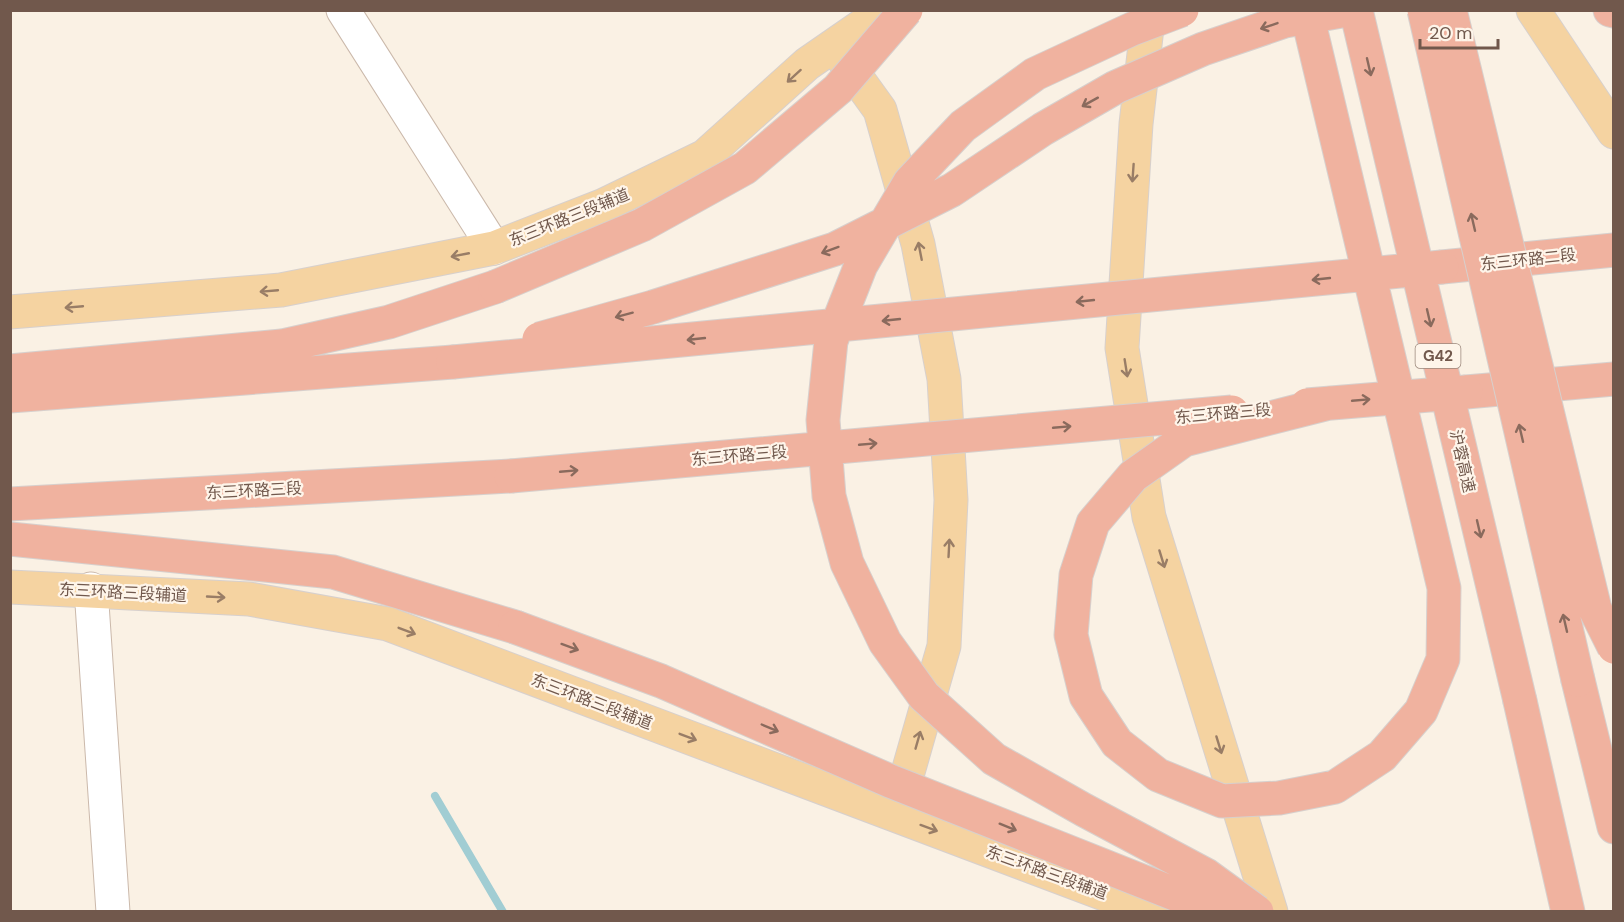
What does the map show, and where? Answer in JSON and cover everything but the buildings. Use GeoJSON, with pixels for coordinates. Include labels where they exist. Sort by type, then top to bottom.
{"type":"FeatureCollection","features":[{"type":"Feature","properties":{"kind":"highway"},"geometry":{"type":"LineString","coordinates":[[10,371],[282,346],[388,322],[495,287],[642,225],[745,168],[838,89],[906,10]]}},
{"type":"Feature","properties":{"kind":"highway"},"geometry":{"type":"LineString","coordinates":[[1182,10],[1132,29],[1035,74],[963,126],[910,182],[861,265],[831,340],[823,420],[829,496],[847,563],[885,642],[924,696],[994,759],[1206,875],[1257,912]]}},
{"type":"Feature","properties":{"kind":"highway"},"geometry":{"type":"LineString","coordinates":[[1306,10],[1444,588],[1443,659],[1421,711],[1382,756],[1335,787],[1279,798],[1222,801],[1158,775],[1117,743],[1086,696],[1071,635],[1076,575],[1093,523],[1133,476],[1184,440],[1329,403]]}},
{"type":"Feature","properties":{"kind":"highway"},"geometry":{"type":"LineString","coordinates":[[10,396],[453,362],[653,307],[835,249],[952,190],[1043,129],[1116,87],[1203,49],[1285,21],[1347,10]]}},
{"type":"Feature","properties":{"kind":"highway","name":"沪蓉高速"},"geometry":{"type":"LineString","coordinates":[[1356,10],[1568,912]]}},
{"type":"Feature","properties":{"kind":"highway"},"geometry":{"type":"LineString","coordinates":[[1424,10],[1614,827]]}},
{"type":"Feature","properties":{"kind":"highway"},"geometry":{"type":"LineString","coordinates":[[1450,10],[1595,609],[1614,648]]}},
{"type":"Feature","properties":{"kind":"highway","name":"东三环路二段"},"geometry":{"type":"LineString","coordinates":[[453,362],[1614,250]]}},
{"type":"Feature","properties":{"kind":"highway","name":"东三环路三段"},"geometry":{"type":"LineString","coordinates":[[10,504],[511,476],[1614,379]]}},
{"type":"Feature","properties":{"kind":"highway"},"geometry":{"type":"LineString","coordinates":[[10,540],[333,572],[515,627],[661,681],[890,780],[1220,912]]}},
{"type":"Feature","properties":{"kind":"main road","name":"东三环路三段辅道"},"geometry":{"type":"LineString","coordinates":[[10,312],[281,290],[494,248],[604,205],[705,156],[807,64],[872,19],[895,10]]}},
{"type":"Feature","properties":{"kind":"main road"},"geometry":{"type":"LineString","coordinates":[[1149,10],[1136,124],[1122,348],[1149,517],[1270,912]]}},
{"type":"Feature","properties":{"kind":"main road"},"geometry":{"type":"LineString","coordinates":[[1533,10],[1614,132]]}},
{"type":"Feature","properties":{"kind":"main road"},"geometry":{"type":"LineString","coordinates":[[834,46],[880,110],[918,244],[944,379],[951,500],[944,646],[896,816]]}},
{"type":"Feature","properties":{"kind":"main road","name":"东三环路三段辅道"},"geometry":{"type":"LineString","coordinates":[[10,587],[249,599],[388,624],[1152,912]]}},
{"type":"Feature","properties":{"kind":"street"},"geometry":{"type":"LineString","coordinates":[[343,10],[494,248]]}},
{"type":"Feature","properties":{"kind":"street"},"geometry":{"type":"LineString","coordinates":[[91,590],[113,912]]}},
{"type":"Feature","properties":{"kind":"waterway"},"geometry":{"type":"LineString","coordinates":[[435,796],[503,912]]}}]}
